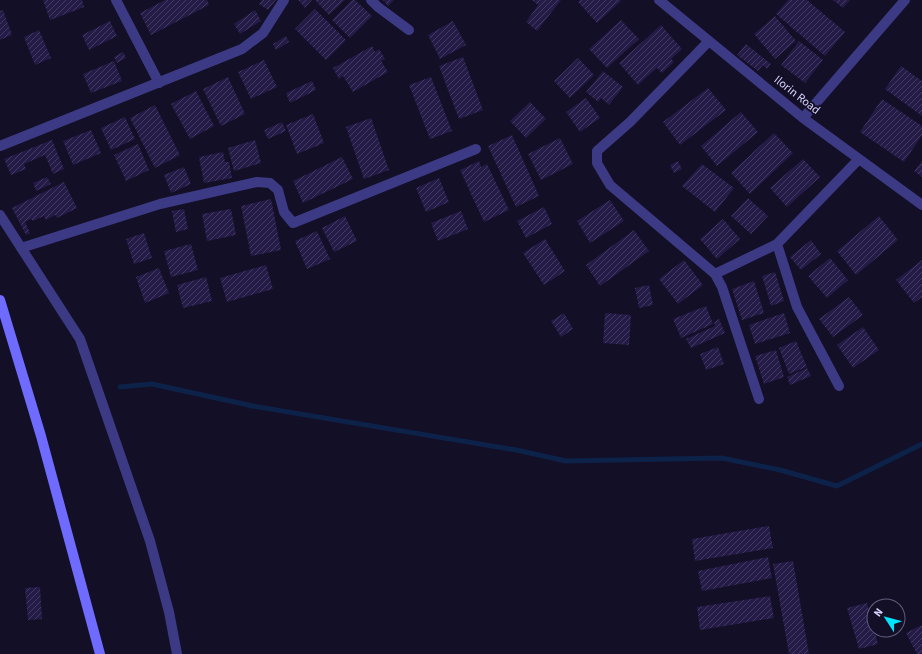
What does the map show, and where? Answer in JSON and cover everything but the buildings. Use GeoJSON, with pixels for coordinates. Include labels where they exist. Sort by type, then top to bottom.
{"type":"FeatureCollection","features":[{"type":"Feature","properties":{"kind":"main road"},"geometry":{"type":"LineString","coordinates":[[0,300],[42,436],[100,654]]}},
{"type":"Feature","properties":{"kind":"street"},"geometry":{"type":"LineString","coordinates":[[116,0],[159,84]]}},
{"type":"Feature","properties":{"kind":"street"},"geometry":{"type":"LineString","coordinates":[[0,146],[159,84],[242,49],[263,33],[284,0]]}},
{"type":"Feature","properties":{"kind":"street"},"geometry":{"type":"LineString","coordinates":[[371,0],[378,8],[409,30]]}},
{"type":"Feature","properties":{"kind":"street","name":"Ilorin Road"},"geometry":{"type":"LineString","coordinates":[[659,0],[804,118],[922,205]]}},
{"type":"Feature","properties":{"kind":"street"},"geometry":{"type":"LineString","coordinates":[[804,118],[905,0]]}},
{"type":"Feature","properties":{"kind":"street"},"geometry":{"type":"LineString","coordinates":[[709,41],[630,122],[597,151],[597,163],[610,185],[715,274],[722,287],[759,399]]}},
{"type":"Feature","properties":{"kind":"street"},"geometry":{"type":"LineString","coordinates":[[21,248],[160,204],[257,182],[270,183],[278,190],[284,212],[293,223],[476,150]]}},
{"type":"Feature","properties":{"kind":"street"},"geometry":{"type":"LineString","coordinates":[[715,274],[777,244],[859,159]]}},
{"type":"Feature","properties":{"kind":"street"},"geometry":{"type":"LineString","coordinates":[[0,215],[80,339],[150,541],[169,612],[177,654]]}},
{"type":"Feature","properties":{"kind":"street"},"geometry":{"type":"LineString","coordinates":[[777,244],[797,306],[839,386]]}},
{"type":"Feature","properties":{"kind":"waterway"},"geometry":{"type":"LineString","coordinates":[[120,387],[152,384],[253,406],[516,450],[566,461],[722,458],[780,470],[837,486],[922,444]]}}]}
